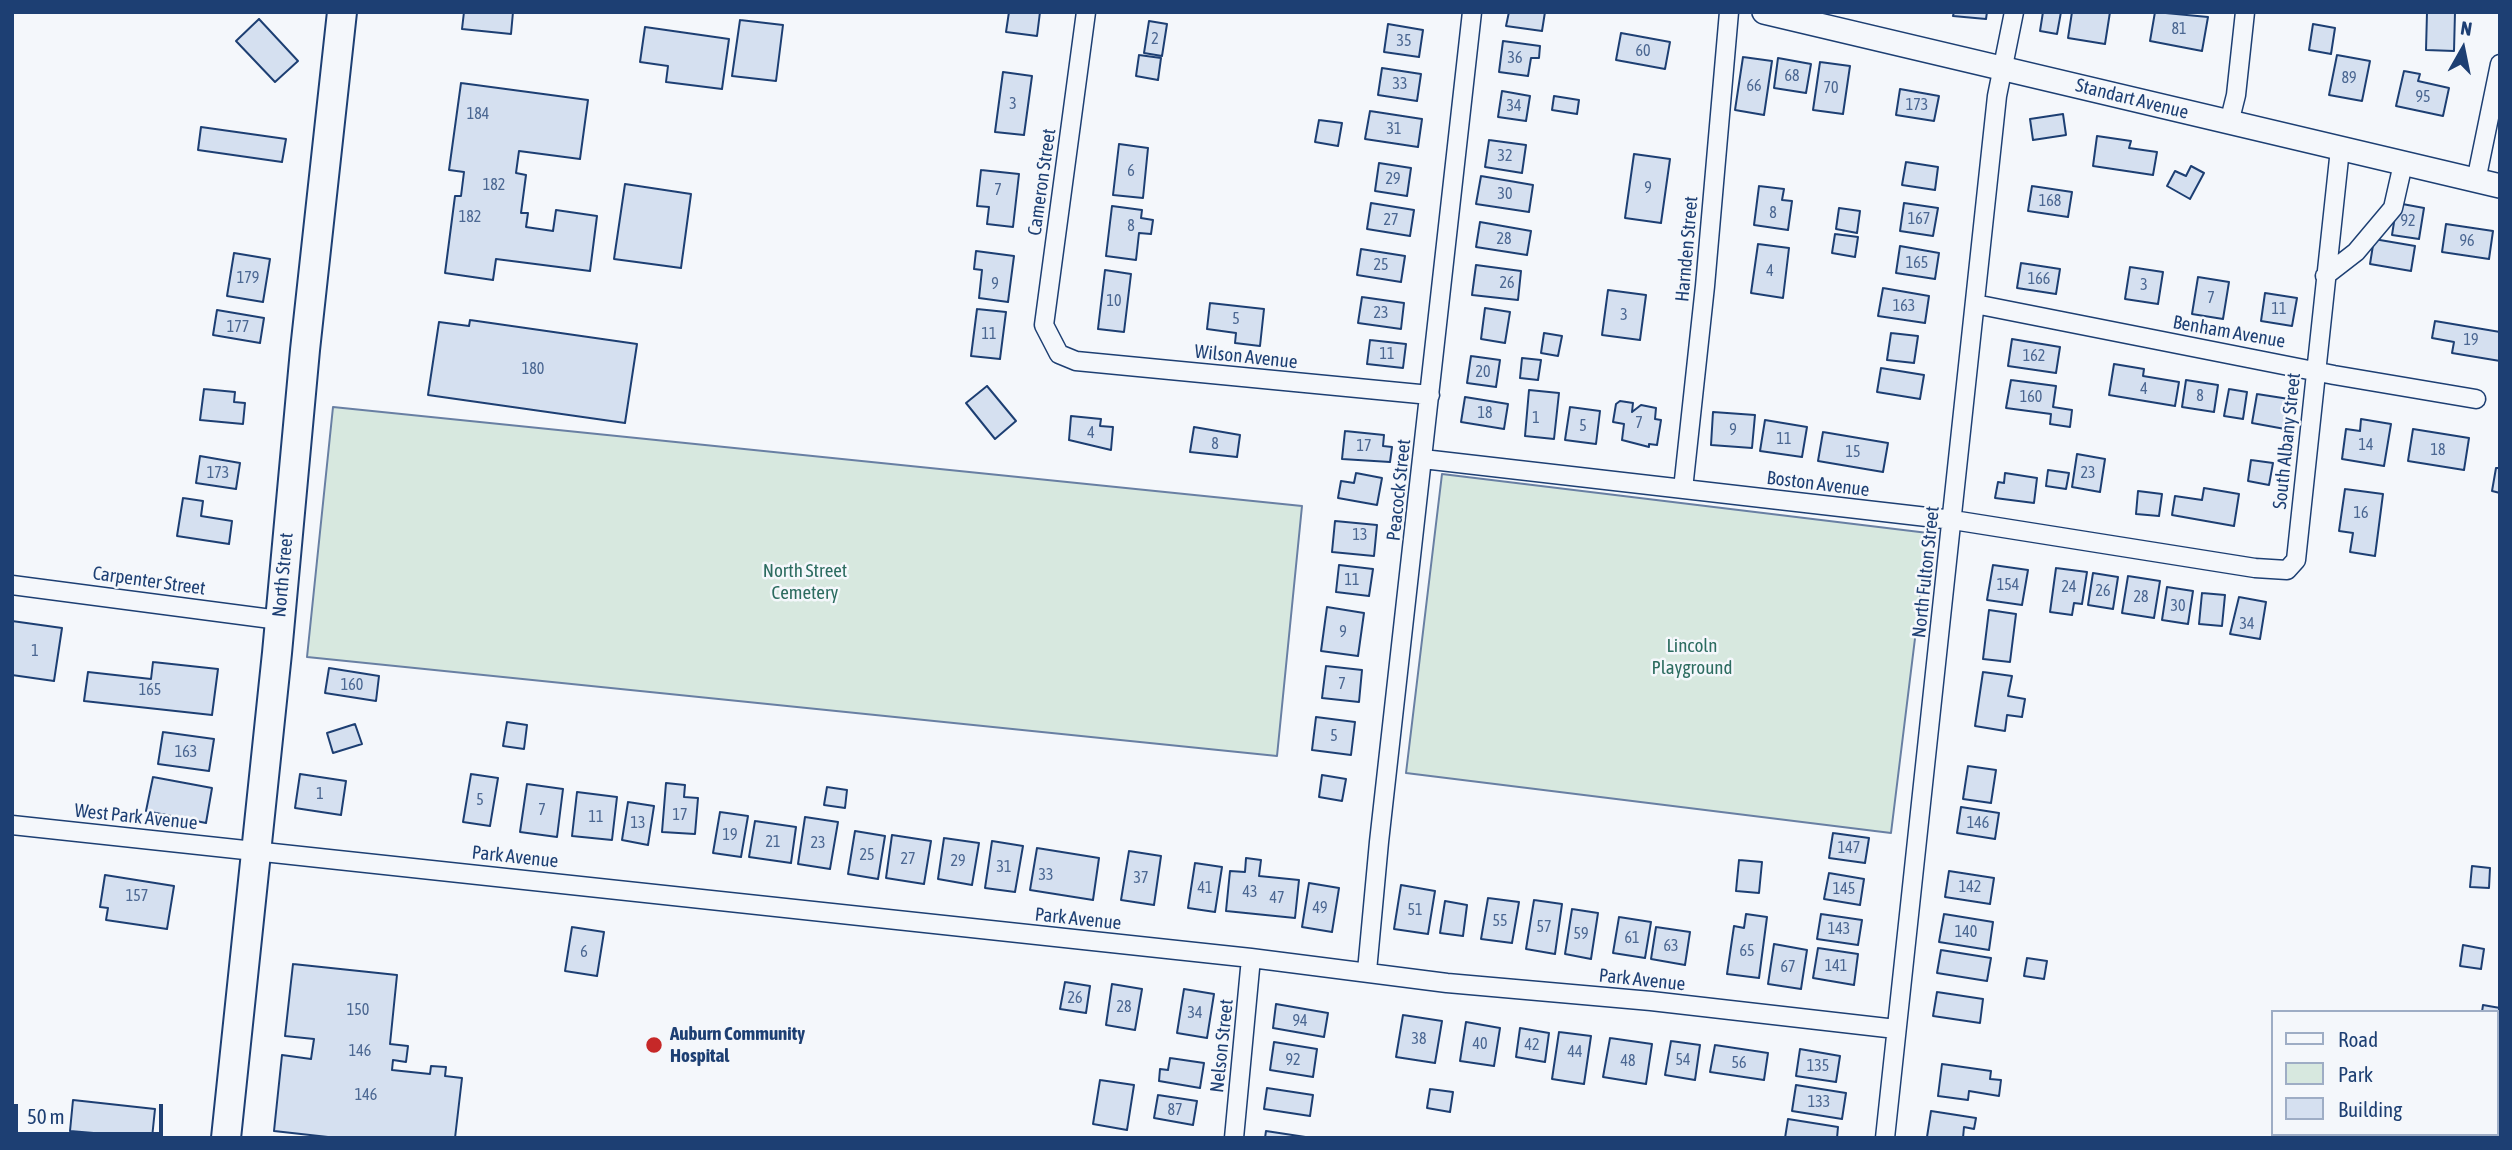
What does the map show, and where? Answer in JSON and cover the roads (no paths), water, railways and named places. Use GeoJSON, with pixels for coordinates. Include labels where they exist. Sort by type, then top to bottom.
{"type":"FeatureCollection","features":[{"type":"Feature","properties":{"kind":"main road","name":"North Street"},"geometry":{"type":"LineString","coordinates":[[226,1138],[304,350],[342,12]]}},
{"type":"Feature","properties":{"kind":"street","name":"Cameron Street"},"geometry":{"type":"LineString","coordinates":[[1059,354],[1044,326],[1086,12]]}},
{"type":"Feature","properties":{"kind":"street","name":"Peacock Street"},"geometry":{"type":"LineString","coordinates":[[1367,971],[1472,12]]}},
{"type":"Feature","properties":{"kind":"street","name":"Harnden Street"},"geometry":{"type":"LineString","coordinates":[[1683,489],[1705,286],[1729,12]]}},
{"type":"Feature","properties":{"kind":"street","name":"Standart Avenue"},"geometry":{"type":"LineString","coordinates":[[1764,12],[1791,15],[2500,186]]}},
{"type":"Feature","properties":{"kind":"street","name":"North Fulton Street"},"geometry":{"type":"LineString","coordinates":[[1885,1138],[2002,67],[2014,12]]}},
{"type":"Feature","properties":{"kind":"street"},"geometry":{"type":"LineString","coordinates":[[2230,123],[2245,12]]}},
{"type":"Feature","properties":{"kind":"street"},"geometry":{"type":"LineString","coordinates":[[2476,181],[2500,64]]}},
{"type":"Feature","properties":{"kind":"street","name":"South Albany Street"},"geometry":{"type":"LineString","coordinates":[[2207,560],[2255,568],[2287,570],[2294,566],[2340,149]]}},
{"type":"Feature","properties":{"kind":"street"},"geometry":{"type":"LineString","coordinates":[[2325,276],[2356,252],[2393,208],[2403,164]]}},
{"type":"Feature","properties":{"kind":"street","name":"Benham Avenue"},"geometry":{"type":"LineString","coordinates":[[1975,304],[2476,399]]}},
{"type":"Feature","properties":{"kind":"street","name":"Wilson Avenue"},"geometry":{"type":"LineString","coordinates":[[1059,354],[1076,361],[1430,395]]}},
{"type":"Feature","properties":{"kind":"street","name":"Boston Avenue"},"geometry":{"type":"LineString","coordinates":[[1423,459],[1953,520],[2207,560]]}},
{"type":"Feature","properties":{"kind":"street","name":"Carpenter Street"},"geometry":{"type":"LineString","coordinates":[[12,585],[279,620]]}},
{"type":"Feature","properties":{"kind":"street","name":"West Park Avenue"},"geometry":{"type":"LineString","coordinates":[[12,825],[255,850]]}},
{"type":"Feature","properties":{"kind":"street","name":"Park Avenue"},"geometry":{"type":"LineString","coordinates":[[255,850],[1251,958],[1447,983],[1896,1029]]}},
{"type":"Feature","properties":{"kind":"street","name":"Nelson Street"},"geometry":{"type":"LineString","coordinates":[[1234,1138],[1251,958]]}},
{"type":"Feature","properties":{"kind":"place","name":"Auburn Community Hospital"},"geometry":{"type":"Point","coordinates":[654,1045]}},
{"type":"Feature","properties":{"kind":"park label","name":"North Street Cemetery"},"geometry":{"type":"Point","coordinates":[805,582]}},
{"type":"Feature","properties":{"kind":"park label","name":"Lincoln Playground"},"geometry":{"type":"Point","coordinates":[1692,657]}}]}
